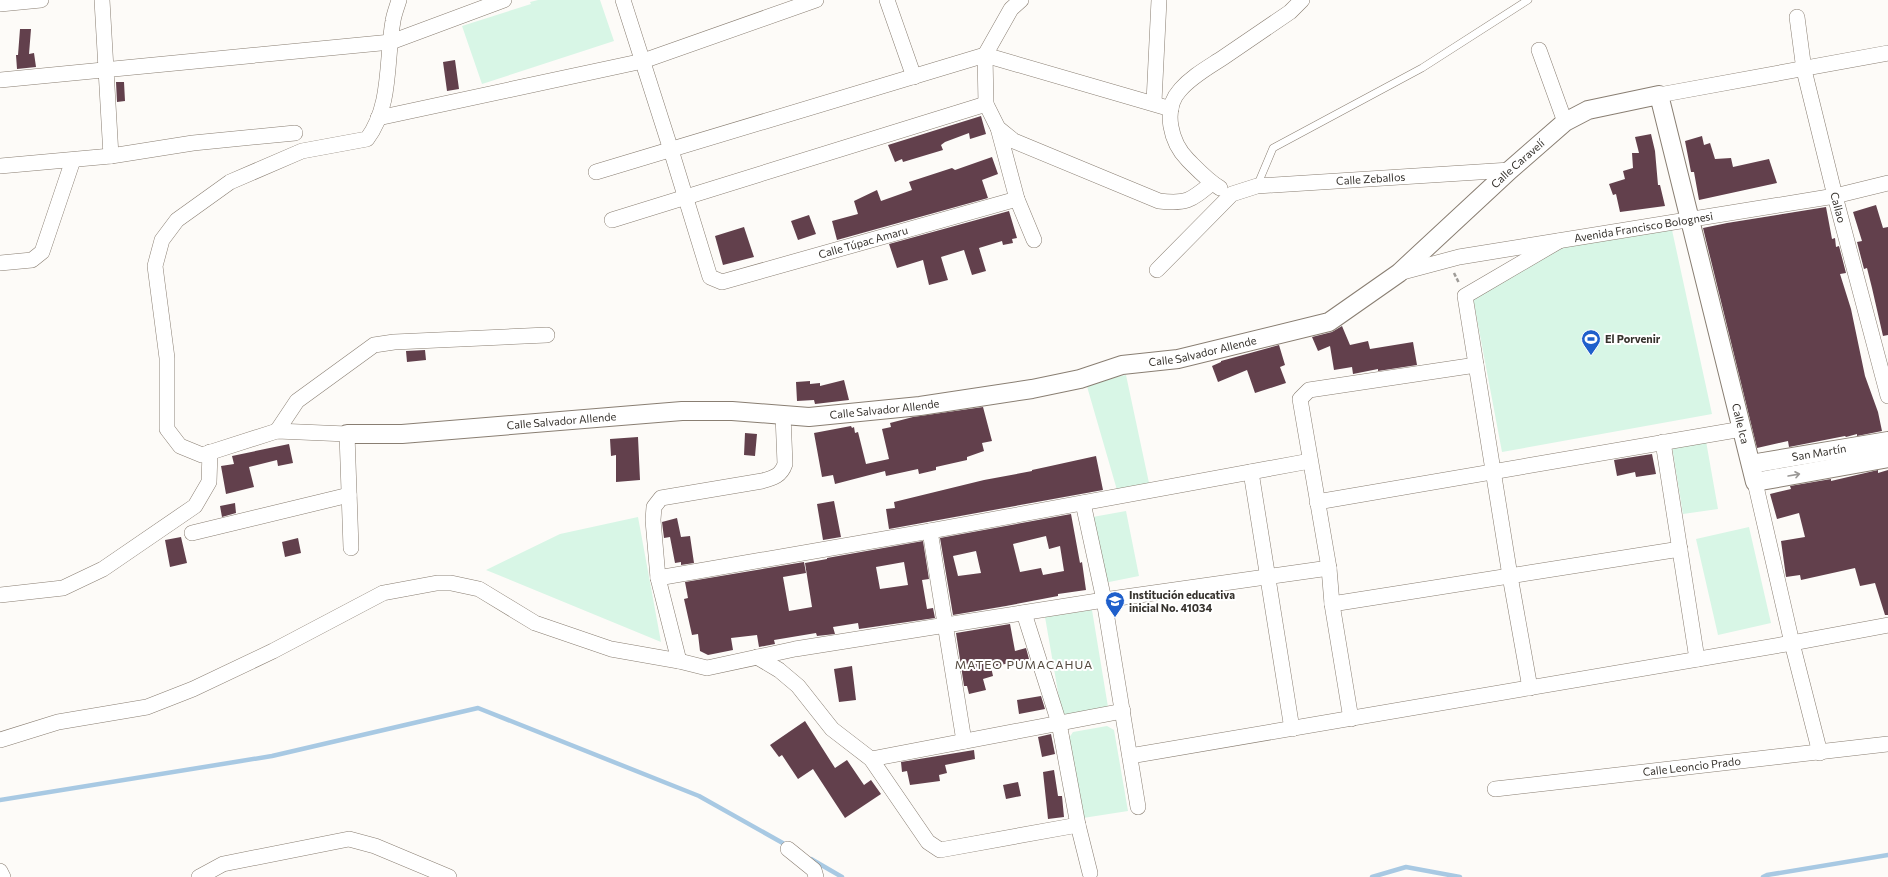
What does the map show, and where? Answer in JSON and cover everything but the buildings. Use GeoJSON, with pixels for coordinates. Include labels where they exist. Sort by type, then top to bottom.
{"type":"FeatureCollection","features":[{"type":"Feature","properties":{"kind":"street"},"geometry":{"type":"LineString","coordinates":[[0,4],[41,0]]}},
{"type":"Feature","properties":{"kind":"street"},"geometry":{"type":"LineString","coordinates":[[102,0],[111,156]]}},
{"type":"Feature","properties":{"kind":"street"},"geometry":{"type":"LineString","coordinates":[[351,548],[347,434],[277,431],[202,455],[180,446],[167,429],[167,358],[155,266],[162,240],[177,220],[230,182],[302,151],[367,139],[375,128],[384,100],[393,20],[399,0]]}},
{"type":"Feature","properties":{"kind":"street"},"geometry":{"type":"LineString","coordinates":[[0,80],[391,42],[504,0]]}},
{"type":"Feature","properties":{"kind":"street"},"geometry":{"type":"LineString","coordinates":[[623,0],[686,197]]}},
{"type":"Feature","properties":{"kind":"street"},"geometry":{"type":"LineString","coordinates":[[378,118],[643,60],[816,0]]}},
{"type":"Feature","properties":{"kind":"street"},"geometry":{"type":"LineString","coordinates":[[887,0],[914,77]]}},
{"type":"Feature","properties":{"kind":"street"},"geometry":{"type":"LineString","coordinates":[[1021,0],[1012,9],[985,55],[986,104],[998,128],[1017,199],[1034,240]]}},
{"type":"Feature","properties":{"kind":"street"},"geometry":{"type":"LineString","coordinates":[[1154,102],[1159,0]]}},
{"type":"Feature","properties":{"kind":"street"},"geometry":{"type":"LineString","coordinates":[[1156,270],[1232,194],[1212,184],[1183,155],[1175,142],[1170,125],[1171,109],[1179,91],[1195,76],[1290,12],[1302,0]]}},
{"type":"Feature","properties":{"kind":"street","name":"Callao"},"geometry":{"type":"LineString","coordinates":[[1797,16],[1804,70],[1835,196],[1888,396]]}},
{"type":"Feature","properties":{"kind":"street"},"geometry":{"type":"LineString","coordinates":[[1539,50],[1565,122]]}},
{"type":"Feature","properties":{"kind":"street"},"geometry":{"type":"LineString","coordinates":[[1659,95],[1804,70],[1888,53]]}},
{"type":"Feature","properties":{"kind":"street"},"geometry":{"type":"LineString","coordinates":[[596,172],[985,55],[1154,102],[1171,109]]}},
{"type":"Feature","properties":{"kind":"street","name":"Calle Caravelí"},"geometry":{"type":"LineString","coordinates":[[1398,273],[1510,170],[1565,122],[1588,110],[1659,95]]}},
{"type":"Feature","properties":{"kind":"street","name":"Calle Ica"},"geometry":{"type":"LineString","coordinates":[[1659,95],[1751,464],[1792,643],[1820,753]]}},
{"type":"Feature","properties":{"kind":"street"},"geometry":{"type":"LineString","coordinates":[[612,220],[986,104]]}},
{"type":"Feature","properties":{"kind":"street"},"geometry":{"type":"LineString","coordinates":[[998,128],[1014,140],[1159,201],[1180,203],[1192,199],[1212,184]]}},
{"type":"Feature","properties":{"kind":"street"},"geometry":{"type":"LineString","coordinates":[[0,166],[111,156],[193,143],[295,133]]}},
{"type":"Feature","properties":{"kind":"street"},"geometry":{"type":"LineString","coordinates":[[0,263],[32,260],[42,252],[73,160]]}},
{"type":"Feature","properties":{"kind":"street","name":"Calle Zeballos"},"geometry":{"type":"LineString","coordinates":[[1232,194],[1257,186],[1510,170]]}},
{"type":"Feature","properties":{"kind":"street","name":"Avenida Francisco Bolognesi"},"geometry":{"type":"LineString","coordinates":[[1398,273],[1448,260],[1835,196],[1888,183]]}},
{"type":"Feature","properties":{"kind":"street","name":"Calle Túpac Amaru"},"geometry":{"type":"LineString","coordinates":[[686,197],[710,277],[722,282],[1017,199]]}},
{"type":"Feature","properties":{"kind":"street"},"geometry":{"type":"LineString","coordinates":[[1530,688],[1510,576],[1465,296],[1559,241]]}},
{"type":"Feature","properties":{"kind":"street","name":"Calle Salvador Allende"},"geometry":{"type":"LineString","coordinates":[[347,434],[402,434],[682,411],[732,411],[809,417],[920,406],[1032,389],[1080,379],[1122,365],[1178,359],[1329,322],[1398,273]]}},
{"type":"Feature","properties":{"kind":"street"},"geometry":{"type":"LineString","coordinates":[[277,431],[297,401],[374,345],[394,342],[547,335]]}},
{"type":"Feature","properties":{"kind":"street"},"geometry":{"type":"LineString","coordinates":[[1351,719],[1332,604],[1329,568],[1300,399],[1309,390],[1476,365]]}},
{"type":"Feature","properties":{"kind":"street"},"geometry":{"type":"LineString","coordinates":[[679,661],[658,578],[652,520],[654,507],[661,498],[762,481],[776,477],[783,470],[784,464],[782,415]]}},
{"type":"Feature","properties":{"kind":"street"},"geometry":{"type":"LineString","coordinates":[[1318,502],[1742,428]]}},
{"type":"Feature","properties":{"kind":"street","name":"San Martín"},"geometry":{"type":"LineString","coordinates":[[1751,464],[1888,441]]}},
{"type":"Feature","properties":{"kind":"street"},"geometry":{"type":"LineString","coordinates":[[1663,442],[1697,659]]}},
{"type":"Feature","properties":{"kind":"street"},"geometry":{"type":"LineString","coordinates":[[0,595],[63,588],[103,569],[195,506],[209,482],[210,452]]}},
{"type":"Feature","properties":{"kind":"street","name":"San Martín"},"geometry":{"type":"LineString","coordinates":[[1755,482],[1888,458]]}},
{"type":"Feature","properties":{"kind":"street"},"geometry":{"type":"LineString","coordinates":[[658,578],[930,532],[1310,461]]}},
{"type":"Feature","properties":{"kind":"street"},"geometry":{"type":"LineString","coordinates":[[1251,472],[1292,729]]}},
{"type":"Feature","properties":{"kind":"street"},"geometry":{"type":"LineString","coordinates":[[192,533],[349,495]]}},
{"type":"Feature","properties":{"kind":"street"},"geometry":{"type":"LineString","coordinates":[[1084,503],[1104,600],[1138,806]]}},
{"type":"Feature","properties":{"kind":"street"},"geometry":{"type":"LineString","coordinates":[[930,532],[964,741]]}},
{"type":"Feature","properties":{"kind":"street"},"geometry":{"type":"LineString","coordinates":[[1332,604],[1680,549]]}},
{"type":"Feature","properties":{"kind":"street"},"geometry":{"type":"LineString","coordinates":[[0,740],[58,722],[147,707],[193,689],[273,651],[383,593],[437,583],[451,583],[478,589],[535,623],[611,649],[679,661],[707,668],[795,649],[1104,600],[1329,568]]}},
{"type":"Feature","properties":{"kind":"street"},"geometry":{"type":"LineString","coordinates":[[1024,613],[1059,723],[1078,825],[1090,873]]}},
{"type":"Feature","properties":{"kind":"street"},"geometry":{"type":"LineString","coordinates":[[1130,756],[1792,643],[1888,625]]}},
{"type":"Feature","properties":{"kind":"street"},"geometry":{"type":"LineString","coordinates":[[757,657],[779,670],[798,686],[832,729],[871,759],[928,842],[940,850],[1078,825]]}},
{"type":"Feature","properties":{"kind":"street"},"geometry":{"type":"LineString","coordinates":[[871,759],[1123,711]]}},
{"type":"Feature","properties":{"kind":"street","name":"Calle Leoncio Prado"},"geometry":{"type":"LineString","coordinates":[[1495,789],[1820,753],[1888,744]]}},
{"type":"Feature","properties":{"kind":"street"},"geometry":{"type":"LineString","coordinates":[[198,877],[223,864],[349,839],[375,846],[449,877]]}},
{"type":"Feature","properties":{"kind":"street"},"geometry":{"type":"LineString","coordinates":[[788,849],[814,870],[816,877]]}},
{"type":"Feature","properties":{"kind":"street"},"geometry":{"type":"LineString","coordinates":[[0,872],[3,877]]}},
{"type":"Feature","properties":{"kind":"lane"},"geometry":{"type":"LineString","coordinates":[[1257,186],[1273,148],[1422,68],[1528,0]]}},
{"type":"Feature","properties":{"kind":"path"},"geometry":{"type":"LineString","coordinates":[[1448,260],[1465,296]]}},
{"type":"Feature","properties":{"kind":"green space"},"geometry":{"type":"Polygon","coordinates":[[[538,0],[600,0],[614,41],[482,84],[462,26],[531,4],[530,2],[538,0]]]}},
{"type":"Feature","properties":{"kind":"green space","name":"El Porvenir"},"geometry":{"type":"Polygon","coordinates":[[[1672,230],[1712,414],[1502,452],[1473,298],[1560,247],[1672,230]]]}},
{"type":"Feature","properties":{"kind":"green space"},"geometry":{"type":"Polygon","coordinates":[[[1126,375],[1149,483],[1117,490],[1086,383],[1126,375]]]}},
{"type":"Feature","properties":{"kind":"green space"},"geometry":{"type":"Polygon","coordinates":[[[1706,441],[1718,509],[1683,514],[1672,447],[1706,441]]]}},
{"type":"Feature","properties":{"kind":"green space"},"geometry":{"type":"Polygon","coordinates":[[[1126,511],[1139,576],[1099,584],[1087,518],[1126,511]]]}},
{"type":"Feature","properties":{"kind":"green space"},"geometry":{"type":"Polygon","coordinates":[[[638,517],[661,642],[486,570],[560,534],[638,517]]]}},
{"type":"Feature","properties":{"kind":"green space"},"geometry":{"type":"Polygon","coordinates":[[[1749,527],[1771,623],[1718,635],[1696,539],[1749,527]]]}},
{"type":"Feature","properties":{"kind":"green space"},"geometry":{"type":"Polygon","coordinates":[[[1092,610],[1108,707],[1062,715],[1045,617],[1092,610]]]}},
{"type":"Feature","properties":{"kind":"green space"},"geometry":{"type":"Polygon","coordinates":[[[1107,726],[1114,730],[1128,811],[1083,818],[1069,738],[1073,732],[1107,726]]]}},
{"type":"Feature","properties":{"kind":"waterway"},"geometry":{"type":"LineString","coordinates":[[0,800],[272,756],[478,708],[699,796],[788,846]]}},
{"type":"Feature","properties":{"kind":"waterway"},"geometry":{"type":"LineString","coordinates":[[1763,877],[1767,875],[1888,855]]}},
{"type":"Feature","properties":{"kind":"waterway"},"geometry":{"type":"LineString","coordinates":[[811,859],[842,877]]}},
{"type":"Feature","properties":{"kind":"waterway"},"geometry":{"type":"LineString","coordinates":[[1372,877],[1406,867],[1460,877]]}},
{"type":"Feature","properties":{"kind":"place","name":"El Porvenir"},"geometry":{"type":"Point","coordinates":[1591,356]}},
{"type":"Feature","properties":{"kind":"place","name":"Institución educativa inicial No. 41034"},"geometry":{"type":"Point","coordinates":[1115,618]}},
{"type":"Feature","properties":{"kind":"district","name":"MATEO PUMACAHUA"},"geometry":{"type":"Point","coordinates":[1024,665]}}]}
